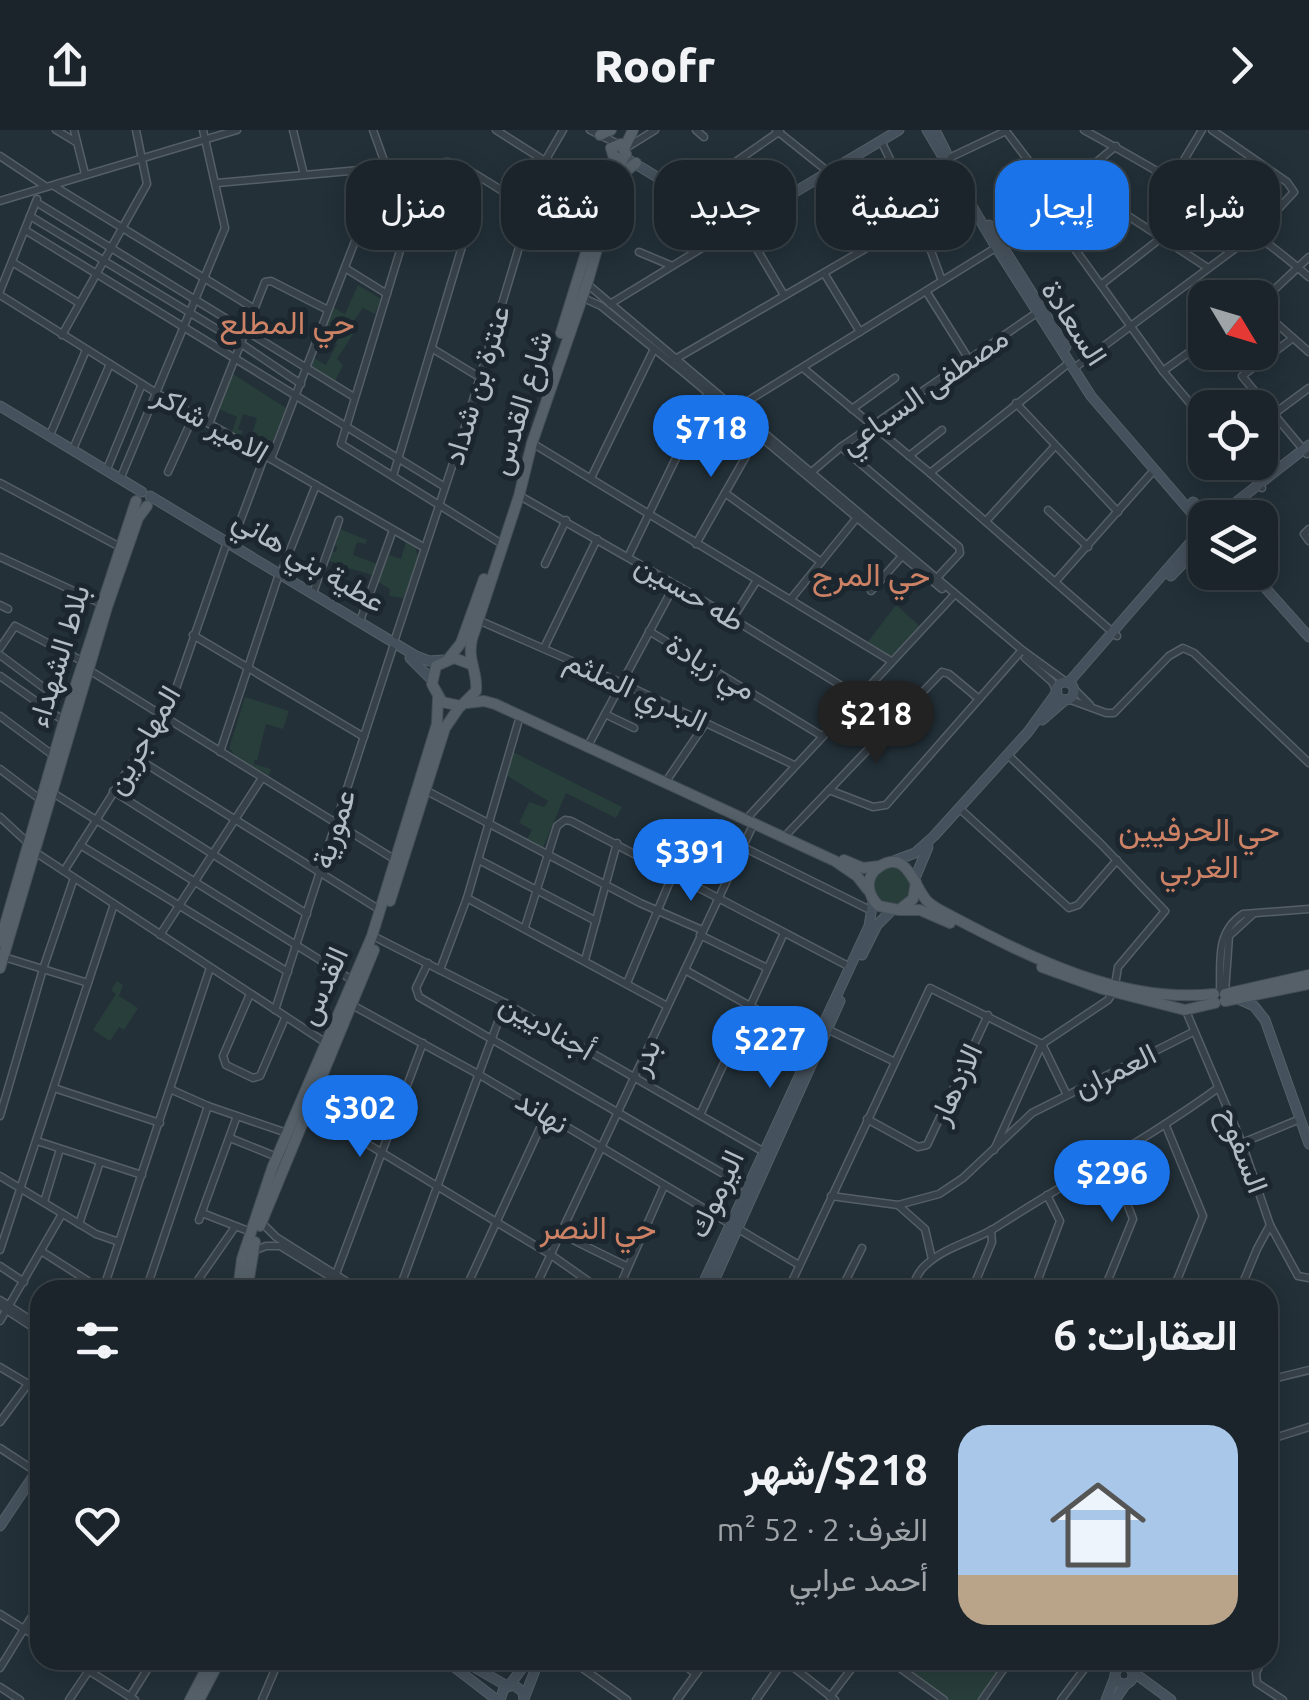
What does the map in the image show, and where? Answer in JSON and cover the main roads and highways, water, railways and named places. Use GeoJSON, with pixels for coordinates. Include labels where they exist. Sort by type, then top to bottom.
{"type":"FeatureCollection","features":[{"type":"Feature","properties":{"kind":"main road"},"geometry":{"type":"LineString","coordinates":[[583,281],[588,244],[620,151],[620,130]]}},
{"type":"Feature","properties":{"kind":"main road","name":"شارع القدس"},"geometry":{"type":"LineString","coordinates":[[620,160],[620,151],[633,130]]}},
{"type":"Feature","properties":{"kind":"main road","name":"شارع القدس"},"geometry":{"type":"LineString","coordinates":[[470,664],[478,620],[594,250]]}},
{"type":"Feature","properties":{"kind":"main road"},"geometry":{"type":"LineString","coordinates":[[578,296],[464,638],[436,666],[432,679],[438,697],[448,705],[490,702],[856,866],[904,865],[931,904],[1034,957],[1114,987],[1238,999],[1309,984]]}},
{"type":"Feature","properties":{"kind":"main road","name":"بلاط الشهداء"},"geometry":{"type":"LineString","coordinates":[[1,935],[32,848],[64,720],[86,665],[120,548],[144,499],[104,606]]}},
{"type":"Feature","properties":{"kind":"main road"},"geometry":{"type":"LineString","coordinates":[[446,660],[460,659],[470,664],[477,681],[492,696],[669,777],[842,865],[857,876],[871,901],[886,910],[914,909],[933,915],[1034,964],[1189,1009],[1221,996],[1309,975]]}},
{"type":"Feature","properties":{"kind":"main road"},"geometry":{"type":"LineString","coordinates":[[32,848],[52,792],[86,665]]}},
{"type":"Feature","properties":{"kind":"main road"},"geometry":{"type":"LineString","coordinates":[[463,705],[476,691],[477,681]]}},
{"type":"Feature","properties":{"kind":"main road","name":"القدس"},"geometry":{"type":"LineString","coordinates":[[239,1280],[242,1260],[277,1157],[375,937],[437,724],[438,697]]}},
{"type":"Feature","properties":{"kind":"main road","name":"القدس"},"geometry":{"type":"LineString","coordinates":[[249,1280],[252,1252],[262,1222],[352,1005],[445,728],[463,705]]}},
{"type":"Feature","properties":{"kind":"main road"},"geometry":{"type":"LineString","coordinates":[[871,901],[870,878],[884,864]]}},
{"type":"Feature","properties":{"kind":"main road"},"geometry":{"type":"LineString","coordinates":[[895,910],[913,900],[916,880]]}},
{"type":"Feature","properties":{"kind":"main road"},"geometry":{"type":"LineString","coordinates":[[2,963],[14,906]]}},
{"type":"Feature","properties":{"kind":"main road"},"geometry":{"type":"LineString","coordinates":[[1189,1009],[1183,1001],[1192,994]]}},
{"type":"Feature","properties":{"kind":"main road"},"geometry":{"type":"LineString","coordinates":[[190,1700],[206,1670]]}},
{"type":"Feature","properties":{"kind":"main road"},"geometry":{"type":"LineString","coordinates":[[199,1700],[215,1670]]}},
{"type":"Feature","properties":{"kind":"district","name":"حي المطلع"},"geometry":{"type":"Point","coordinates":[287,323]}},
{"type":"Feature","properties":{"kind":"district","name":"حي المرج"},"geometry":{"type":"Point","coordinates":[871,575]}},
{"type":"Feature","properties":{"kind":"district","name":"حي الحرفيين الغربي"},"geometry":{"type":"Point","coordinates":[1199,848]}},
{"type":"Feature","properties":{"kind":"district","name":"حي النصر"},"geometry":{"type":"Point","coordinates":[598,1228]}}]}
